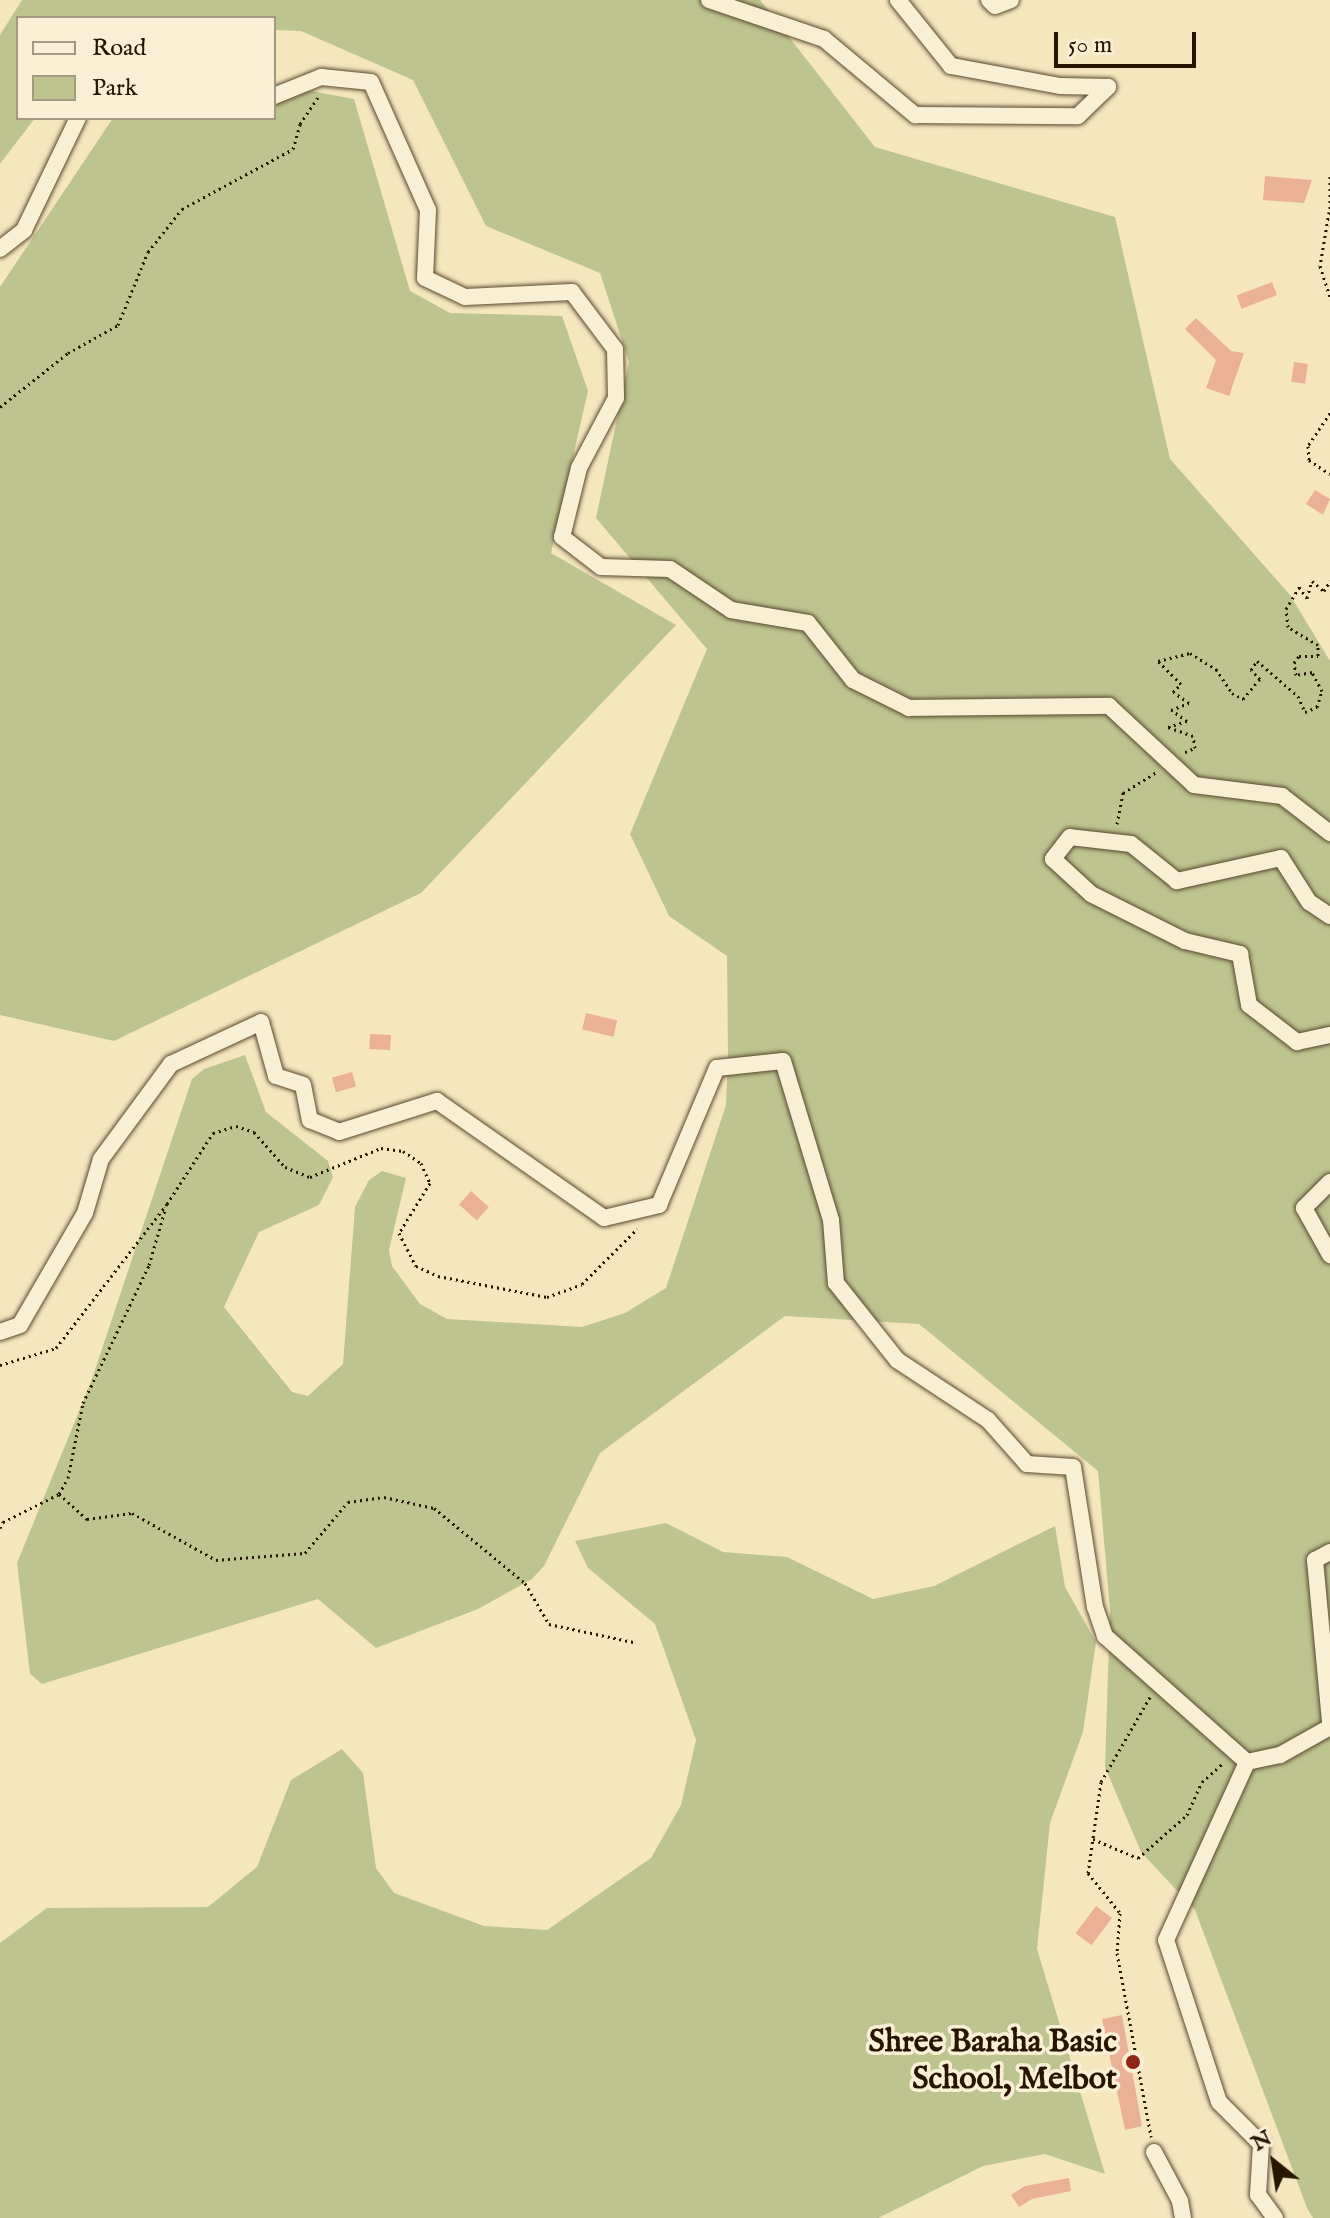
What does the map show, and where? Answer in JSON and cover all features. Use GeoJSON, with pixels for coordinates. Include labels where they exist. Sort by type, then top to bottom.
{"type":"FeatureCollection","features":[{"type":"Feature","properties":{"kind":"street"},"geometry":{"type":"LineString","coordinates":[[709,0],[824,39],[915,115],[1078,116],[1108,87],[1060,86],[951,66],[898,0]]}},
{"type":"Feature","properties":{"kind":"street"},"geometry":{"type":"LineString","coordinates":[[989,0],[995,6],[1011,0]]}},
{"type":"Feature","properties":{"kind":"street"},"geometry":{"type":"LineString","coordinates":[[276,95],[321,77],[371,82],[428,210],[425,278],[465,297],[572,292],[615,349],[616,398],[579,468],[562,537],[601,567],[670,569],[731,610],[808,623],[853,680],[909,708],[1109,706],[1194,785],[1282,796],[1330,833]]}},
{"type":"Feature","properties":{"kind":"street"},"geometry":{"type":"LineString","coordinates":[[0,249],[24,230],[77,120]]}},
{"type":"Feature","properties":{"kind":"street"},"geometry":{"type":"LineString","coordinates":[[1330,916],[1309,902],[1281,858],[1177,881],[1131,844],[1070,837],[1053,859],[1091,894],[1185,941],[1240,954],[1249,1005],[1297,1042],[1330,1035]]}},
{"type":"Feature","properties":{"kind":"street"},"geometry":{"type":"LineString","coordinates":[[0,1332],[20,1325],[85,1213],[101,1159],[171,1064],[261,1022],[276,1076],[303,1085],[310,1120],[339,1132],[437,1101],[604,1218],[659,1205],[717,1068],[783,1061],[831,1220],[836,1283],[897,1360],[988,1420],[1027,1464],[1073,1467],[1095,1607],[1105,1636],[1247,1762]]}},
{"type":"Feature","properties":{"kind":"street"},"geometry":{"type":"LineString","coordinates":[[1330,1182],[1304,1208],[1330,1255]]}},
{"type":"Feature","properties":{"kind":"street"},"geometry":{"type":"LineString","coordinates":[[1247,1762],[1280,1755],[1330,1725],[1315,1560],[1330,1552]]}},
{"type":"Feature","properties":{"kind":"street"},"geometry":{"type":"LineString","coordinates":[[1247,1762],[1166,1940],[1219,2102],[1261,2144],[1258,2195],[1275,2218]]}},
{"type":"Feature","properties":{"kind":"street"},"geometry":{"type":"LineString","coordinates":[[1154,2152],[1180,2201],[1183,2218]]}},
{"type":"Feature","properties":{"kind":"path"},"geometry":{"type":"LineString","coordinates":[[0,407],[68,353],[118,325],[148,252],[182,209],[293,149],[300,124],[336,78]]}},
{"type":"Feature","properties":{"kind":"path"},"geometry":{"type":"LineString","coordinates":[[1330,176],[1329,212],[1320,266],[1330,297]]}},
{"type":"Feature","properties":{"kind":"path"},"geometry":{"type":"LineString","coordinates":[[1330,413],[1308,446],[1309,460],[1330,474]]}},
{"type":"Feature","properties":{"kind":"path"},"geometry":{"type":"LineString","coordinates":[[1100,840],[1120,820],[1123,793],[1150,779],[1167,760],[1195,748],[1196,742],[1168,727],[1187,721],[1171,710],[1189,703],[1173,692],[1181,684],[1158,661],[1190,653],[1216,669],[1232,693],[1243,699],[1260,679],[1251,670],[1257,661],[1298,696],[1305,712],[1317,707],[1322,691],[1312,672],[1296,675],[1294,663],[1299,656],[1318,656],[1318,645],[1288,627],[1286,609],[1299,587],[1307,598],[1312,581],[1324,591],[1330,581]]}},
{"type":"Feature","properties":{"kind":"path"},"geometry":{"type":"LineString","coordinates":[[0,1365],[56,1348],[167,1204],[213,1133],[236,1126],[254,1132],[285,1167],[310,1177],[381,1148],[403,1151],[421,1163],[430,1183],[399,1233],[416,1266],[438,1276],[547,1297],[582,1284],[638,1227]]}},
{"type":"Feature","properties":{"kind":"path"},"geometry":{"type":"LineString","coordinates":[[0,1528],[59,1494],[68,1478],[83,1403],[149,1265],[167,1204]]}},
{"type":"Feature","properties":{"kind":"path"},"geometry":{"type":"LineString","coordinates":[[59,1494],[87,1519],[132,1513],[216,1560],[305,1553],[348,1502],[384,1497],[434,1508],[525,1583],[549,1624],[633,1642]]}},
{"type":"Feature","properties":{"kind":"path"},"geometry":{"type":"LineString","coordinates":[[1154,2152],[1117,1953],[1120,1913],[1088,1873],[1101,1782],[1158,1684]]}},
{"type":"Feature","properties":{"kind":"path"},"geometry":{"type":"LineString","coordinates":[[1093,1839],[1138,1858],[1187,1815],[1218,1764],[1247,1762]]}},
{"type":"Feature","properties":{"kind":"green space"},"geometry":{"type":"Polygon","coordinates":[[[22,0],[760,0],[875,147],[1115,217],[1170,459],[1290,595],[1330,661],[1330,2218],[1313,2218],[1307,2208],[1195,1910],[1141,1852],[1105,1767],[1110,1610],[1098,1471],[919,1324],[785,1316],[600,1453],[544,1566],[532,1579],[478,1609],[376,1648],[318,1599],[42,1684],[30,1674],[17,1563],[91,1382],[192,1079],[204,1069],[245,1055],[266,1112],[328,1161],[333,1177],[319,1205],[259,1232],[224,1307],[292,1392],[308,1396],[343,1364],[355,1207],[369,1180],[382,1171],[406,1178],[389,1250],[392,1266],[420,1304],[447,1319],[582,1327],[625,1313],[666,1288],[726,1105],[727,956],[669,916],[630,834],[707,649],[596,518],[629,362],[600,273],[486,226],[413,80],[301,31],[276,30],[276,16],[16,16],[16,120],[33,120],[0,164],[0,35],[22,0]]]}},
{"type":"Feature","properties":{"kind":"green space"},"geometry":{"type":"Polygon","coordinates":[[[276,84],[354,99],[410,291],[450,313],[562,316],[588,391],[551,553],[676,625],[421,893],[114,1041],[0,1015],[0,287],[112,120],[276,120],[276,84]]]}},
{"type":"Feature","properties":{"kind":"green space"},"geometry":{"type":"Polygon","coordinates":[[[666,1523],[723,1552],[787,1557],[873,1599],[934,1586],[1055,1526],[1065,1587],[1096,1642],[1083,1732],[1050,1823],[1037,1949],[1105,2174],[1045,2154],[983,2166],[878,2218],[0,2218],[0,1943],[47,1908],[208,1907],[257,1867],[291,1780],[342,1749],[363,1773],[376,1868],[394,1893],[484,1926],[547,1930],[651,1858],[681,1805],[696,1740],[655,1624],[588,1568],[575,1541],[666,1523]]]}},
{"type":"Feature","properties":{"kind":"building"},"geometry":{"type":"Polygon","coordinates":[[[1265,176],[1312,180],[1304,203],[1263,200],[1265,176]]]}},
{"type":"Feature","properties":{"kind":"building"},"geometry":{"type":"Polygon","coordinates":[[[1272,282],[1277,295],[1242,309],[1237,296],[1272,282]]]}},
{"type":"Feature","properties":{"kind":"building"},"geometry":{"type":"Polygon","coordinates":[[[1196,318],[1231,351],[1244,353],[1229,396],[1206,388],[1216,360],[1185,329],[1196,318]]]}},
{"type":"Feature","properties":{"kind":"building"},"geometry":{"type":"Polygon","coordinates":[[[1294,362],[1308,364],[1305,384],[1291,382],[1294,362]]]}},
{"type":"Feature","properties":{"kind":"building"},"geometry":{"type":"Polygon","coordinates":[[[1315,490],[1330,499],[1323,515],[1306,504],[1315,490]]]}},
{"type":"Feature","properties":{"kind":"building"},"geometry":{"type":"Polygon","coordinates":[[[586,1013],[617,1020],[613,1037],[582,1030],[586,1013]]]}},
{"type":"Feature","properties":{"kind":"building"},"geometry":{"type":"Polygon","coordinates":[[[370,1034],[391,1035],[390,1050],[369,1049],[370,1034]]]}},
{"type":"Feature","properties":{"kind":"building"},"geometry":{"type":"Polygon","coordinates":[[[352,1072],[356,1086],[336,1092],[332,1078],[352,1072]]]}},
{"type":"Feature","properties":{"kind":"building"},"geometry":{"type":"Polygon","coordinates":[[[471,1191],[489,1207],[477,1220],[459,1204],[471,1191]]]}},
{"type":"Feature","properties":{"kind":"building"},"geometry":{"type":"Polygon","coordinates":[[[1096,1906],[1112,1918],[1092,1945],[1076,1933],[1096,1906]]]}},
{"type":"Feature","properties":{"kind":"building"},"geometry":{"type":"Polygon","coordinates":[[[1122,2015],[1142,2126],[1125,2130],[1102,2019],[1122,2015]]]}},
{"type":"Feature","properties":{"kind":"building"},"geometry":{"type":"Polygon","coordinates":[[[1069,2178],[1071,2191],[1032,2199],[1019,2207],[1011,2195],[1025,2186],[1069,2178]]]}},
{"type":"Feature","properties":{"kind":"place","name":"Shree Baraha Basic School, Melbot"},"geometry":{"type":"Point","coordinates":[1133,2062]}}]}
